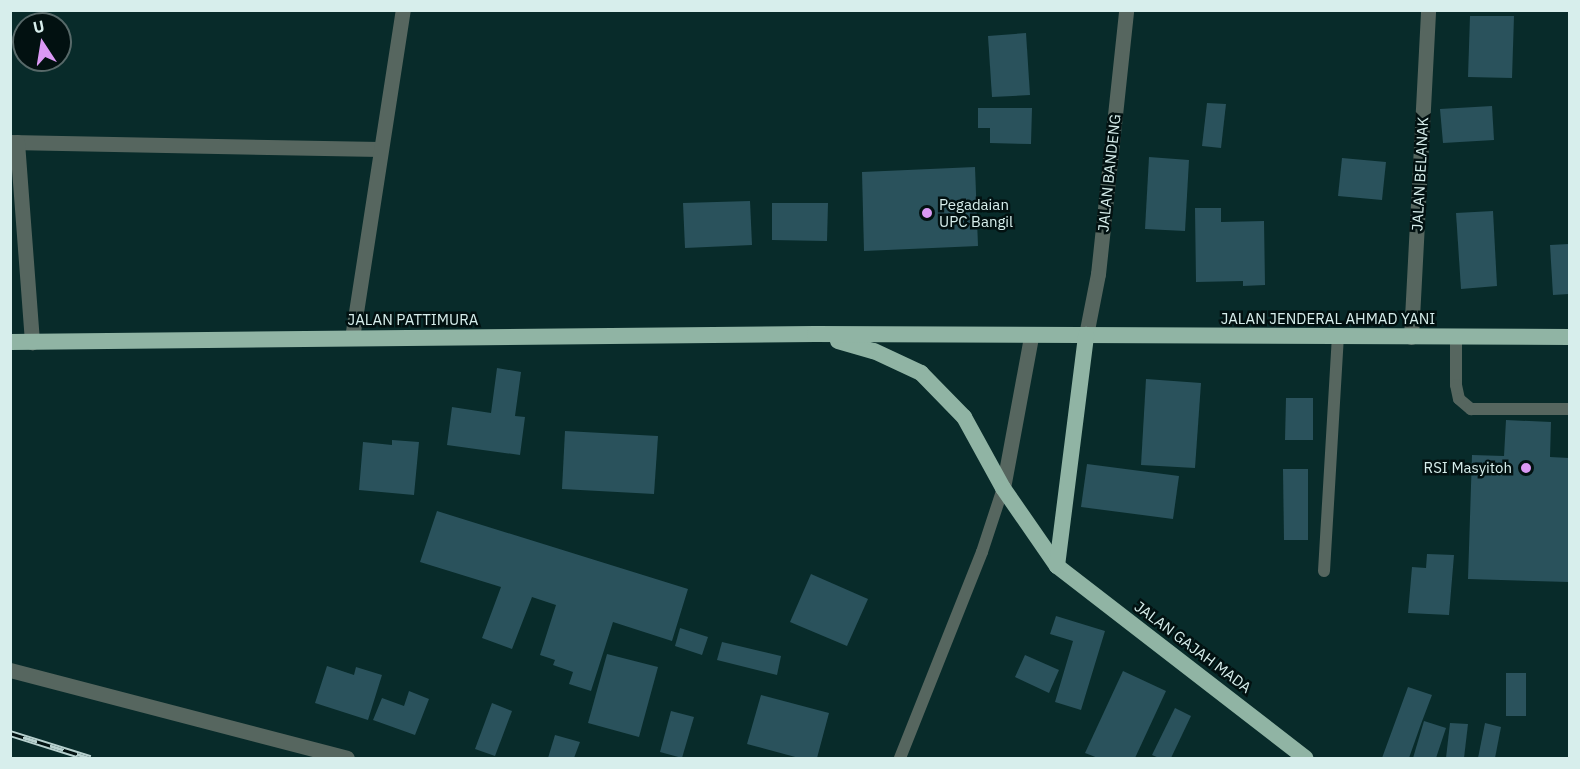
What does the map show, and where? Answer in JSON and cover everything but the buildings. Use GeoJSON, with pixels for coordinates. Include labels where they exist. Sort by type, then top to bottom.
{"type":"FeatureCollection","features":[{"type":"Feature","properties":{"kind":"highway","name":"JALAN PATTIMURA"},"geometry":{"type":"LineString","coordinates":[[10,342],[815,334],[1031,337]]}},
{"type":"Feature","properties":{"kind":"highway","name":"JALAN GAJAH MADA"},"geometry":{"type":"LineString","coordinates":[[815,334],[874,351],[921,373],[964,417],[1003,488],[1057,566],[1305,759]]}},
{"type":"Feature","properties":{"kind":"highway","name":"JALAN JENDERAL AHMAD YANI"},"geometry":{"type":"LineString","coordinates":[[1031,337],[1086,335],[1569,337]]}},
{"type":"Feature","properties":{"kind":"highway"},"geometry":{"type":"LineString","coordinates":[[1057,566],[1086,335]]}},
{"type":"Feature","properties":{"kind":"street"},"geometry":{"type":"LineString","coordinates":[[352,338],[403,10]]}},
{"type":"Feature","properties":{"kind":"street","name":"JALAN BANDENG"},"geometry":{"type":"LineString","coordinates":[[1086,335],[1098,274],[1126,10]]}},
{"type":"Feature","properties":{"kind":"street","name":"JALAN BELANAK"},"geometry":{"type":"LineString","coordinates":[[1411,337],[1428,10]]}},
{"type":"Feature","properties":{"kind":"street"},"geometry":{"type":"LineString","coordinates":[[32,342],[14,142],[380,149]]}},
{"type":"Feature","properties":{"kind":"street"},"geometry":{"type":"LineString","coordinates":[[1003,488],[1031,337]]}},
{"type":"Feature","properties":{"kind":"street"},"geometry":{"type":"LineString","coordinates":[[10,670],[347,759]]}},
{"type":"Feature","properties":{"kind":"lane"},"geometry":{"type":"LineString","coordinates":[[1324,571],[1338,337]]}},
{"type":"Feature","properties":{"kind":"lane"},"geometry":{"type":"LineString","coordinates":[[1456,337],[1456,385],[1459,399],[1471,409],[1569,409]]}},
{"type":"Feature","properties":{"kind":"lane"},"geometry":{"type":"LineString","coordinates":[[900,759],[982,552],[1003,488]]}},
{"type":"Feature","properties":{"kind":"railway"},"geometry":{"type":"LineString","coordinates":[[10,733],[90,758]]}},
{"type":"Feature","properties":{"kind":"place","name":"Pegadaian UPC Bangil"},"geometry":{"type":"Point","coordinates":[927,213]}},
{"type":"Feature","properties":{"kind":"place","name":"RSI Masyitoh"},"geometry":{"type":"Point","coordinates":[1526,468]}}]}
